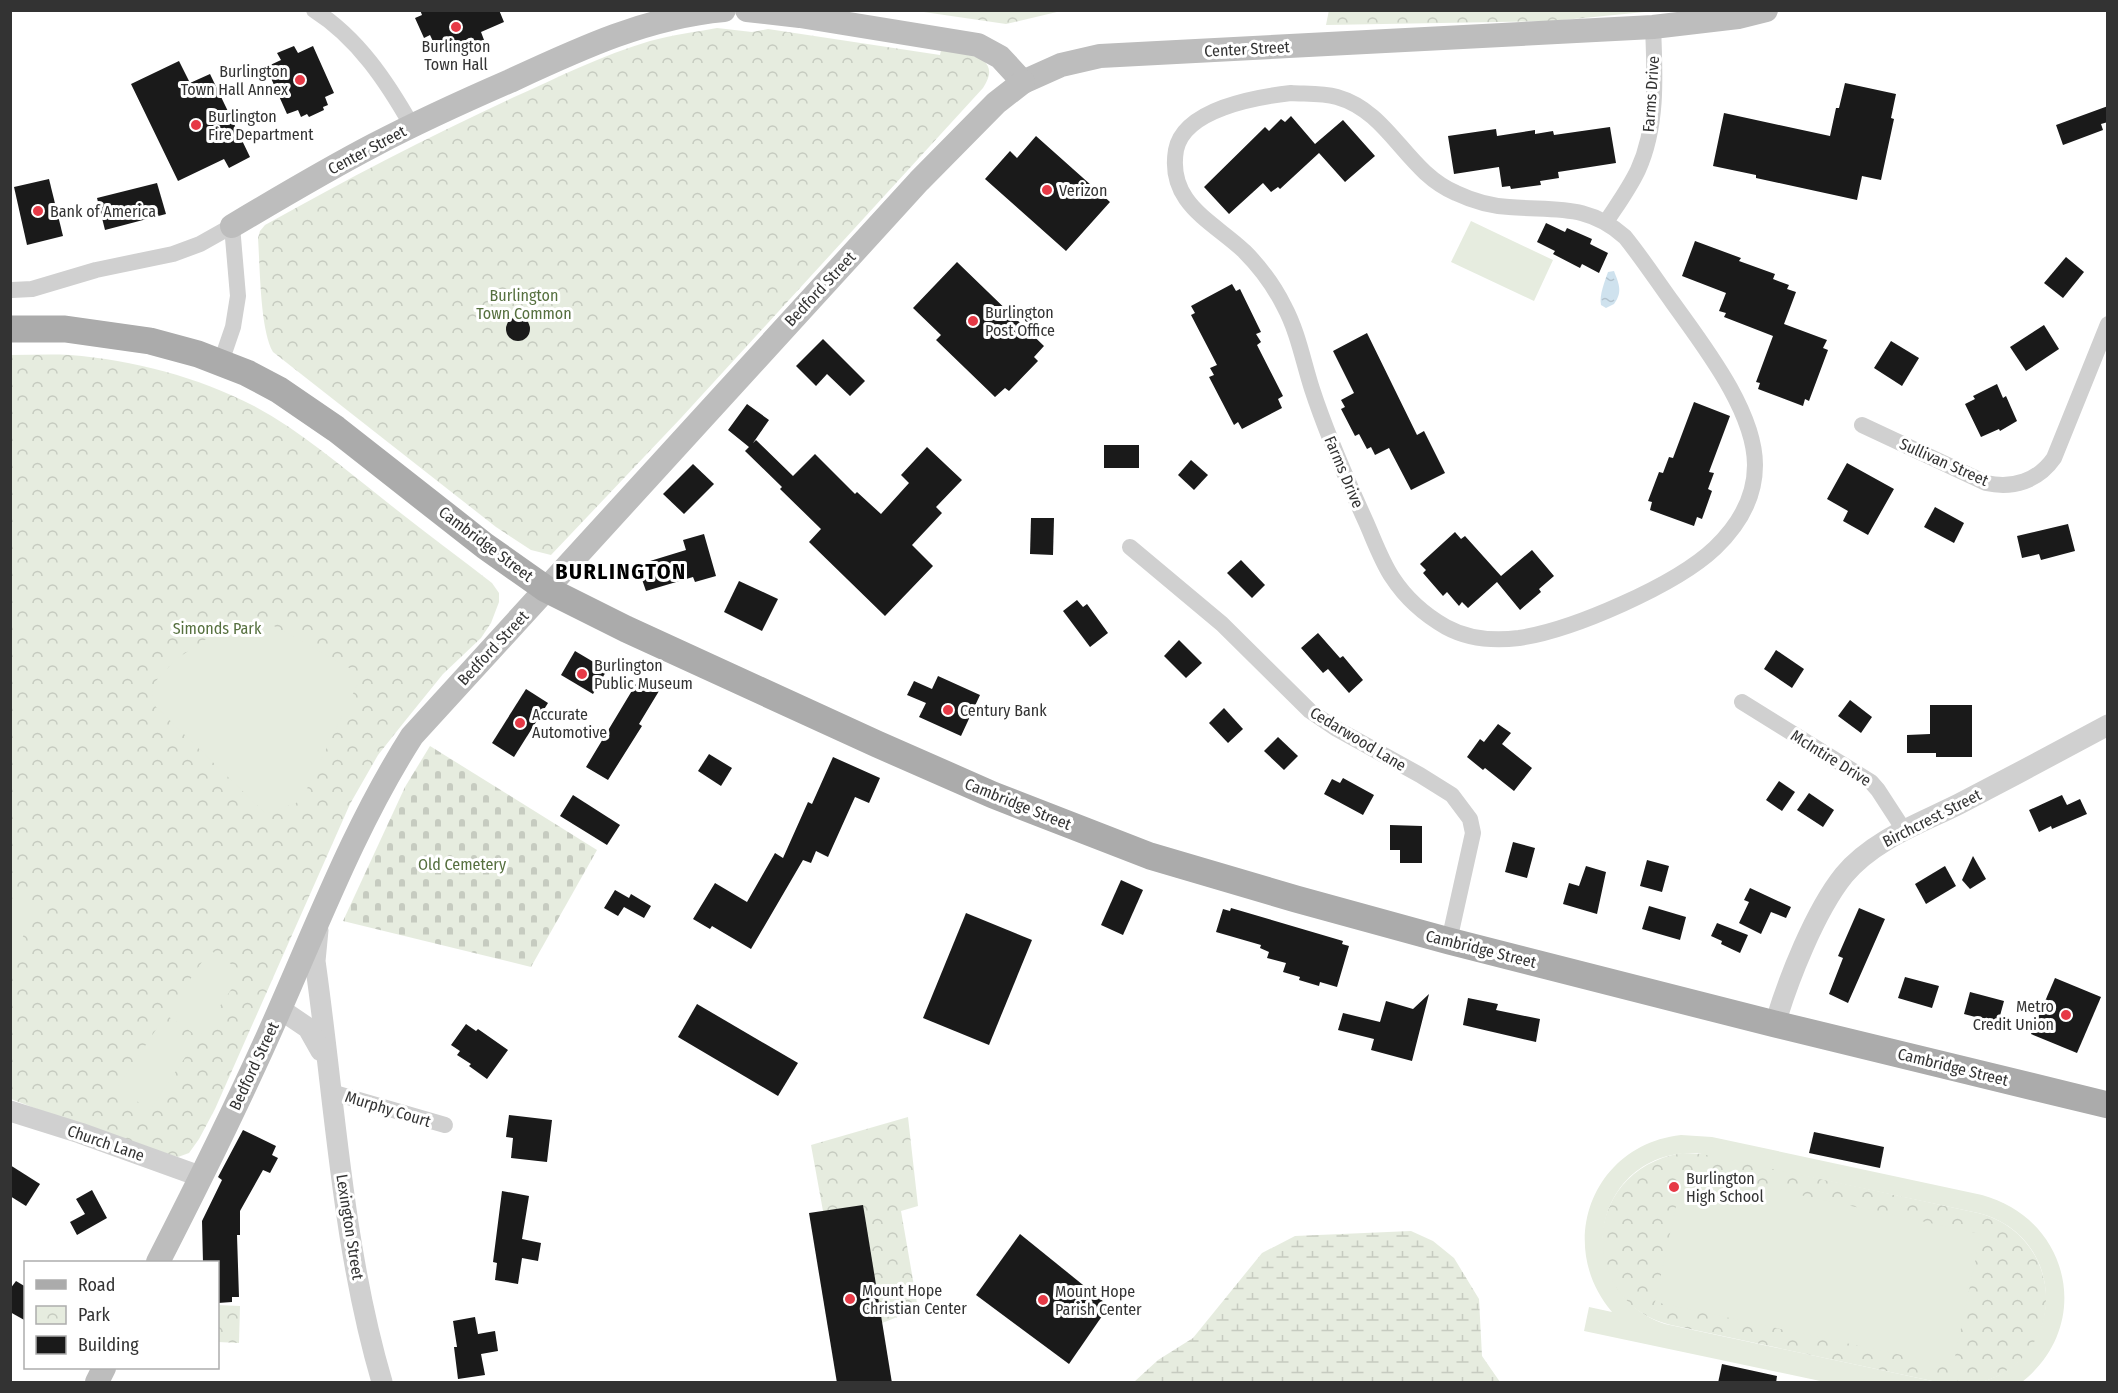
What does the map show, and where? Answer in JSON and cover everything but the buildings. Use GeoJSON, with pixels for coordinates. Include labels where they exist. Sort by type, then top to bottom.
{"type":"FeatureCollection","features":[{"type":"Feature","properties":{"kind":"main road","name":"Center Street"},"geometry":{"type":"LineString","coordinates":[[232,226],[326,171],[412,126],[605,38],[668,19],[724,10]]}},
{"type":"Feature","properties":{"kind":"main road"},"geometry":{"type":"LineString","coordinates":[[747,10],[800,16],[978,45],[1000,57],[1023,82]]}},
{"type":"Feature","properties":{"kind":"main road","name":"Center Street"},"geometry":{"type":"LineString","coordinates":[[1023,82],[1061,65],[1100,56],[1653,27],[1766,10]]}},
{"type":"Feature","properties":{"kind":"main road","name":"Bedford Street"},"geometry":{"type":"LineString","coordinates":[[159,1261],[202,1177],[373,804],[412,736],[918,181],[996,103],[1023,82]]}},
{"type":"Feature","properties":{"kind":"main road","name":"Cambridge Street"},"geometry":{"type":"LineString","coordinates":[[10,329],[65,329],[126,336],[174,346],[221,362],[296,400],[514,568],[546,589],[657,644],[877,744],[993,795],[1095,836],[1150,856],[1449,941],[1775,1024],[2108,1105]]}},
{"type":"Feature","properties":{"kind":"main road"},"geometry":{"type":"LineString","coordinates":[[97,1383],[104,1369]]}},
{"type":"Feature","properties":{"kind":"street"},"geometry":{"type":"LineString","coordinates":[[314,10],[350,39],[394,95],[412,126]]}},
{"type":"Feature","properties":{"kind":"street","name":"Farms Drive"},"geometry":{"type":"LineString","coordinates":[[1606,222],[1634,178],[1647,144],[1655,78],[1653,27]]}},
{"type":"Feature","properties":{"kind":"street","name":"Farms Drive"},"geometry":{"type":"LineString","coordinates":[[1291,93],[1333,96],[1369,112],[1385,127],[1422,171],[1453,192],[1494,205],[1572,210],[1606,222],[1618,231],[1632,247],[1705,349],[1729,388],[1740,410],[1753,447],[1755,475],[1750,499],[1739,520],[1714,550],[1671,579],[1606,611],[1571,624],[1518,638],[1480,638],[1461,634],[1423,611],[1392,577],[1330,439],[1287,311],[1275,290],[1246,253],[1201,216],[1188,202],[1176,174],[1178,143],[1188,127],[1198,120],[1254,98],[1291,93]]}},
{"type":"Feature","properties":{"kind":"street"},"geometry":{"type":"LineString","coordinates":[[221,362],[233,327],[238,296],[232,226]]}},
{"type":"Feature","properties":{"kind":"street","name":"Center Street"},"geometry":{"type":"LineString","coordinates":[[12,290],[32,289],[96,270],[173,254],[200,244],[232,226]]}},
{"type":"Feature","properties":{"kind":"street","name":"Sullivan Street"},"geometry":{"type":"LineString","coordinates":[[1863,426],[1986,483],[2004,485],[2027,481],[2042,471],[2054,458],[2108,324]]}},
{"type":"Feature","properties":{"kind":"street","name":"Cedarwood Lane"},"geometry":{"type":"LineString","coordinates":[[1130,547],[1222,624],[1310,711],[1335,728],[1440,787],[1460,804],[1470,819],[1473,833],[1449,941]]}},
{"type":"Feature","properties":{"kind":"street","name":"McIntire Drive"},"geometry":{"type":"LineString","coordinates":[[1742,702],[1871,782],[1904,830]]}},
{"type":"Feature","properties":{"kind":"street","name":"Birchcrest Street"},"geometry":{"type":"LineString","coordinates":[[1775,1024],[1784,994],[1834,888],[1861,858],[1904,830],[2108,724]]}},
{"type":"Feature","properties":{"kind":"street","name":"Lexington Street"},"geometry":{"type":"LineString","coordinates":[[318,922],[315,961],[355,1267],[382,1383]]}},
{"type":"Feature","properties":{"kind":"street","name":"Lexington Street"},"geometry":{"type":"LineString","coordinates":[[280,1009],[308,1028],[314,1035],[328,1069]]}},
{"type":"Feature","properties":{"kind":"street","name":"Murphy Court"},"geometry":{"type":"LineString","coordinates":[[331,1092],[445,1125]]}},
{"type":"Feature","properties":{"kind":"street","name":"Church Lane"},"geometry":{"type":"LineString","coordinates":[[10,1111],[202,1177]]}},
{"type":"Feature","properties":{"kind":"green space"},"geometry":{"type":"Polygon","coordinates":[[[1061,10],[1006,24],[917,11],[1061,10]]]}},
{"type":"Feature","properties":{"kind":"green space"},"geometry":{"type":"Polygon","coordinates":[[[1329,10],[1655,11],[1553,21],[1326,25],[1329,10]]]}},
{"type":"Feature","properties":{"kind":"green space","name":"Burlington Town Common"},"geometry":{"type":"Polygon","coordinates":[[[717,28],[752,32],[768,29],[940,55],[941,50],[960,53],[985,62],[989,69],[988,77],[983,88],[681,418],[551,555],[531,550],[496,527],[273,352],[265,329],[263,314],[258,238],[260,231],[265,225],[387,159],[580,67],[650,41],[717,28]]]}},
{"type":"Feature","properties":{"kind":"green space"},"geometry":{"type":"Polygon","coordinates":[[[1471,221],[1553,260],[1534,301],[1451,262],[1471,221]]]}},
{"type":"Feature","properties":{"kind":"green space","name":"Simonds Park"},"geometry":{"type":"Polygon","coordinates":[[[10,355],[94,357],[141,366],[188,378],[254,406],[321,450],[492,583],[499,593],[499,602],[491,623],[481,638],[443,674],[378,755],[350,804],[215,1109],[189,1153],[178,1157],[138,1147],[11,1099],[10,355]]]}},
{"type":"Feature","properties":{"kind":"green space"},"geometry":{"type":"Polygon","coordinates":[[[265,621],[362,675],[301,801],[266,814],[151,702],[154,683],[175,660],[212,635],[265,621]]]}},
{"type":"Feature","properties":{"kind":"green space","name":"Old Cemetery"},"geometry":{"type":"Polygon","coordinates":[[[430,746],[597,850],[531,967],[343,921],[405,787],[430,746]]]}},
{"type":"Feature","properties":{"kind":"green space"},"geometry":{"type":"Polygon","coordinates":[[[10,898],[35,906],[11,967],[10,898]]]}},
{"type":"Feature","properties":{"kind":"green space"},"geometry":{"type":"Polygon","coordinates":[[[210,950],[243,972],[199,1037],[166,1015],[210,950]]]}},
{"type":"Feature","properties":{"kind":"green space"},"geometry":{"type":"Polygon","coordinates":[[[161,1022],[194,1044],[150,1110],[117,1088],[161,1022]]]}},
{"type":"Feature","properties":{"kind":"green space"},"geometry":{"type":"Polygon","coordinates":[[[908,1117],[918,1206],[901,1211],[918,1309],[882,1323],[823,1211],[811,1145],[908,1117]]]}},
{"type":"Feature","properties":{"kind":"green space"},"geometry":{"type":"Polygon","coordinates":[[[1681,1135],[1712,1137],[1982,1195],[2012,1208],[2036,1226],[2052,1250],[2062,1276],[2064,1304],[2058,1332],[2045,1359],[2022,1382],[1981,1382],[2010,1368],[2030,1348],[2042,1323],[2046,1296],[2041,1270],[2028,1245],[2007,1226],[1978,1213],[1697,1153],[1661,1158],[1634,1173],[1615,1196],[1604,1224],[1604,1254],[1613,1282],[1634,1307],[1665,1324],[1937,1382],[1825,1382],[1584,1331],[1589,1307],[1612,1312],[1595,1286],[1586,1257],[1585,1229],[1592,1202],[1605,1178],[1625,1157],[1650,1143],[1681,1135]]]}},
{"type":"Feature","properties":{"kind":"green space"},"geometry":{"type":"Polygon","coordinates":[[[1682,1153],[1706,1154],[1978,1213],[2006,1225],[2027,1244],[2040,1267],[2046,1294],[2044,1320],[2033,1345],[2015,1365],[1988,1380],[1969,1383],[1937,1382],[1671,1325],[1639,1311],[1617,1290],[1605,1264],[1602,1236],[1609,1208],[1624,1183],[1649,1164],[1682,1153]]]}},
{"type":"Feature","properties":{"kind":"green space"},"geometry":{"type":"Polygon","coordinates":[[[1684,1170],[1981,1234],[1953,1366],[1655,1302],[1684,1170]]]}},
{"type":"Feature","properties":{"kind":"green space"},"geometry":{"type":"Polygon","coordinates":[[[1411,1231],[1433,1241],[1454,1258],[1479,1299],[1482,1356],[1500,1382],[1134,1382],[1158,1360],[1193,1338],[1262,1253],[1295,1236],[1411,1231]]]}},
{"type":"Feature","properties":{"kind":"green space"},"geometry":{"type":"Polygon","coordinates":[[[219,1305],[240,1306],[239,1343],[219,1342],[219,1305]]]}},
{"type":"Feature","properties":{"kind":"water"},"geometry":{"type":"Polygon","coordinates":[[[1614,271],[1619,284],[1619,292],[1614,304],[1606,308],[1601,305],[1602,293],[1608,272],[1614,271]]]}},
{"type":"Feature","properties":{"kind":"place","name":"Burlington Town Hall"},"geometry":{"type":"Point","coordinates":[456,27]}},
{"type":"Feature","properties":{"kind":"place","name":"Burlington Town Hall Annex"},"geometry":{"type":"Point","coordinates":[300,80]}},
{"type":"Feature","properties":{"kind":"place","name":"Burlington Fire Department"},"geometry":{"type":"Point","coordinates":[196,125]}},
{"type":"Feature","properties":{"kind":"place","name":"Verizon"},"geometry":{"type":"Point","coordinates":[1047,190]}},
{"type":"Feature","properties":{"kind":"place","name":"Bank of America"},"geometry":{"type":"Point","coordinates":[38,211]}},
{"type":"Feature","properties":{"kind":"place","name":"Burlington Post Office"},"geometry":{"type":"Point","coordinates":[973,321]}},
{"type":"Feature","properties":{"kind":"place","name":"Burlington Public Museum"},"geometry":{"type":"Point","coordinates":[582,674]}},
{"type":"Feature","properties":{"kind":"place","name":"Century Bank"},"geometry":{"type":"Point","coordinates":[948,710]}},
{"type":"Feature","properties":{"kind":"place","name":"Accurate Automotive"},"geometry":{"type":"Point","coordinates":[520,723]}},
{"type":"Feature","properties":{"kind":"place","name":"Metro Credit Union"},"geometry":{"type":"Point","coordinates":[2066,1015]}},
{"type":"Feature","properties":{"kind":"place","name":"Burlington High School"},"geometry":{"type":"Point","coordinates":[1674,1187]}},
{"type":"Feature","properties":{"kind":"place","name":"Mount Hope Christian Center"},"geometry":{"type":"Point","coordinates":[850,1299]}},
{"type":"Feature","properties":{"kind":"place","name":"Mount Hope Parish Center"},"geometry":{"type":"Point","coordinates":[1043,1300]}},
{"type":"Feature","properties":{"kind":"district","name":"BURLINGTON"},"geometry":{"type":"Point","coordinates":[621,571]}}]}
